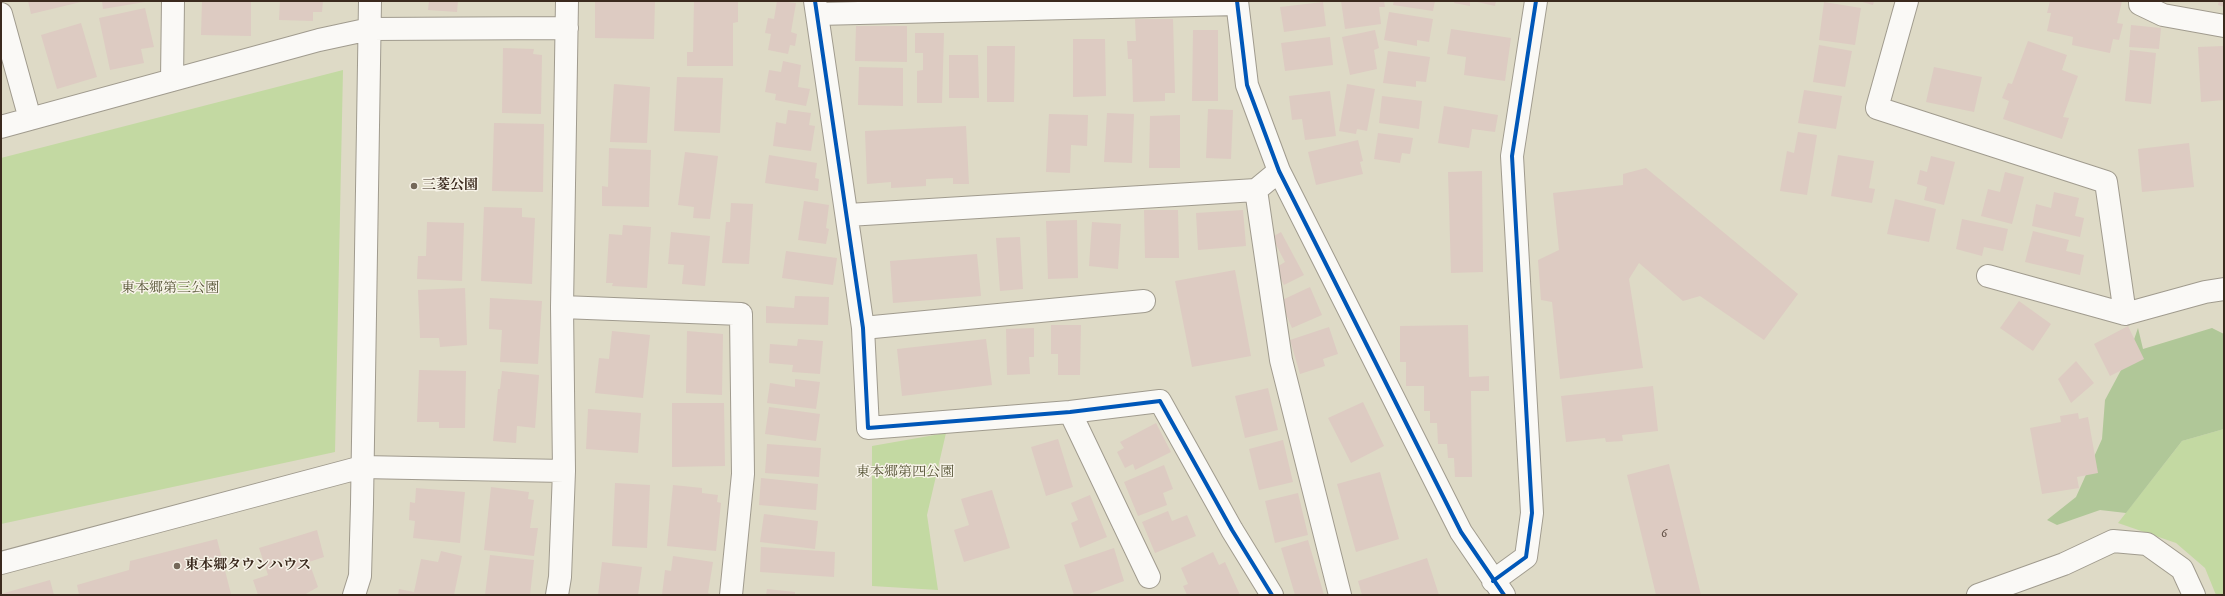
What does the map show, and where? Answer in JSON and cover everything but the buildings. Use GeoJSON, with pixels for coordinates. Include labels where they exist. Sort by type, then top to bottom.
{"type":"FeatureCollection","features":[{"type":"Feature","properties":{"kind":"street"},"geometry":{"type":"LineString","coordinates":[[172,80],[173,1]]}},
{"type":"Feature","properties":{"kind":"street"},"geometry":{"type":"LineString","coordinates":[[354,595],[360,576],[370,1]]}},
{"type":"Feature","properties":{"kind":"street"},"geometry":{"type":"LineString","coordinates":[[557,595],[560,577],[564,471],[562,307],[567,1]]}},
{"type":"Feature","properties":{"kind":"street"},"geometry":{"type":"LineString","coordinates":[[1272,595],[1232,530],[1160,401],[1070,412],[868,428],[863,328],[848,215],[816,7],[1237,2],[1247,85],[1279,171],[1461,532],[1498,588],[1526,557],[1532,513],[1512,156],[1536,1]]}},
{"type":"Feature","properties":{"kind":"street"},"geometry":{"type":"LineString","coordinates":[[1907,1],[1877,108],[2106,182],[2125,314]]}},
{"type":"Feature","properties":{"kind":"street"},"geometry":{"type":"LineString","coordinates":[[2140,1],[2140,4],[2163,15],[2224,26]]}},
{"type":"Feature","properties":{"kind":"street"},"geometry":{"type":"LineString","coordinates":[[1,14],[30,120]]}},
{"type":"Feature","properties":{"kind":"street"},"geometry":{"type":"LineString","coordinates":[[1,127],[319,40],[370,28],[567,28]]}},
{"type":"Feature","properties":{"kind":"street"},"geometry":{"type":"LineString","coordinates":[[848,215],[1256,190],[1279,171]]}},
{"type":"Feature","properties":{"kind":"street"},"geometry":{"type":"LineString","coordinates":[[1256,190],[1281,360],[1340,595]]}},
{"type":"Feature","properties":{"kind":"street"},"geometry":{"type":"LineString","coordinates":[[1988,276],[2125,314],[2205,292],[2224,289]]}},
{"type":"Feature","properties":{"kind":"street"},"geometry":{"type":"LineString","coordinates":[[863,328],[1144,301]]}},
{"type":"Feature","properties":{"kind":"street"},"geometry":{"type":"LineString","coordinates":[[562,307],[741,314],[743,474],[731,595]]}},
{"type":"Feature","properties":{"kind":"street"},"geometry":{"type":"LineString","coordinates":[[1070,412],[1148,577]]}},
{"type":"Feature","properties":{"kind":"street"},"geometry":{"type":"LineString","coordinates":[[1,563],[362,467],[564,471]]}},
{"type":"Feature","properties":{"kind":"street"},"geometry":{"type":"LineString","coordinates":[[1978,595],[2064,564],[2113,542],[2147,544],[2182,568],[2194,595]]}},
{"type":"Feature","properties":{"kind":"green space","name":"東本郷第三公園"},"geometry":{"type":"Polygon","coordinates":[[[343,70],[335,452],[1,524],[1,158],[343,70]]]}},
{"type":"Feature","properties":{"kind":"green space"},"geometry":{"type":"Polygon","coordinates":[[[2138,328],[2143,349],[2212,328],[2224,334],[2224,429],[2182,441],[2126,513],[2100,510],[2057,525],[2047,520],[2076,497],[2102,439],[2105,400],[2128,357],[2138,328]]]}},
{"type":"Feature","properties":{"kind":"green space"},"geometry":{"type":"Polygon","coordinates":[[[2224,429],[2224,595],[2216,595],[2205,568],[2176,543],[2118,523],[2182,441],[2224,429]]]}},
{"type":"Feature","properties":{"kind":"green space","name":"東本郷第四公園"},"geometry":{"type":"Polygon","coordinates":[[[946,433],[927,515],[938,590],[872,586],[872,446],[946,433]]]}},
{"type":"Feature","properties":{"kind":"cycle path"},"geometry":{"type":"LineString","coordinates":[[815,1],[863,328],[868,428],[1070,412],[1160,401],[1232,530],[1272,595]]}},
{"type":"Feature","properties":{"kind":"cycle path"},"geometry":{"type":"LineString","coordinates":[[1237,1],[1247,85],[1279,171],[1461,532],[1504,595]]}},
{"type":"Feature","properties":{"kind":"cycle path"},"geometry":{"type":"LineString","coordinates":[[1493,581],[1526,557],[1532,513],[1512,156],[1536,1]]}},
{"type":"Feature","properties":{"kind":"place","name":"三菱公園"},"geometry":{"type":"Point","coordinates":[414,186]}},
{"type":"Feature","properties":{"kind":"place","name":"東本郷タウンハウス"},"geometry":{"type":"Point","coordinates":[177,566]}}]}
